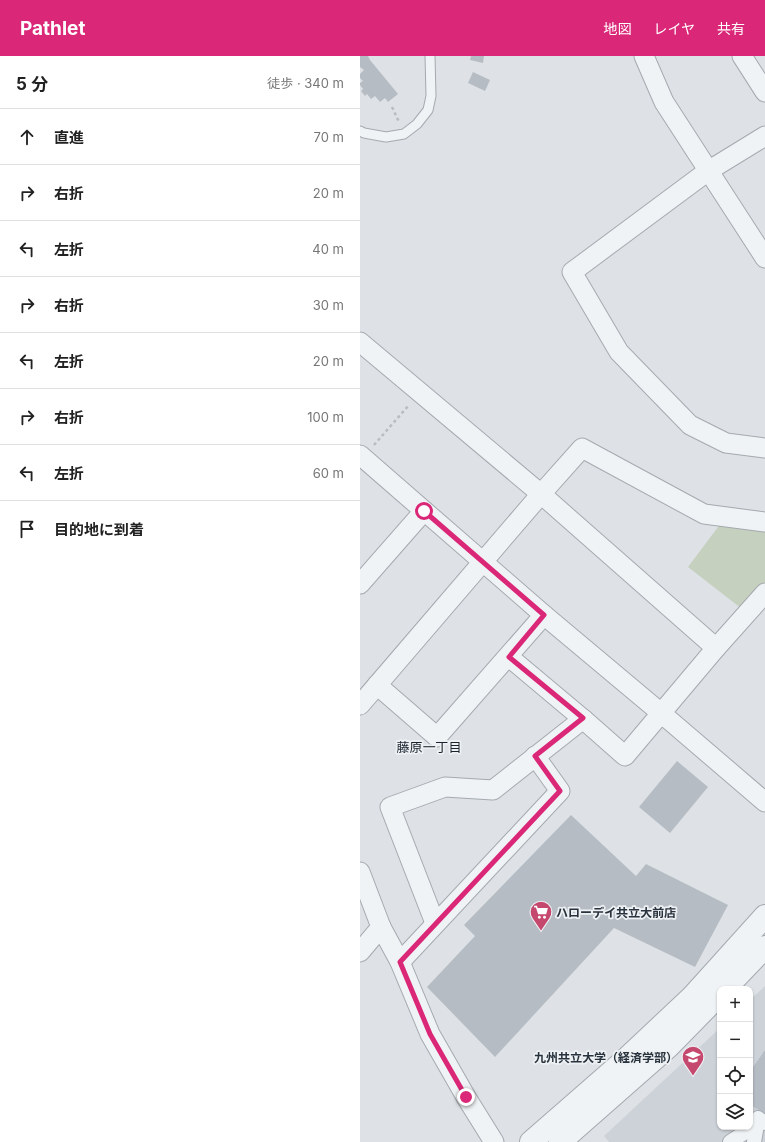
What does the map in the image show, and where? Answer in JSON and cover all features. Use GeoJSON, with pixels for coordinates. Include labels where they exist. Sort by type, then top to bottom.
{"type":"FeatureCollection","features":[{"type":"Feature","properties":{"kind":"street"},"geometry":{"type":"LineString","coordinates":[[644,56],[664,102],[765,258]]}},
{"type":"Feature","properties":{"kind":"street"},"geometry":{"type":"LineString","coordinates":[[742,56],[765,92]]}},
{"type":"Feature","properties":{"kind":"street"},"geometry":{"type":"LineString","coordinates":[[765,136],[708,171],[572,272],[619,352],[690,425],[726,443],[765,448]]}},
{"type":"Feature","properties":{"kind":"street"},"geometry":{"type":"LineString","coordinates":[[360,342],[541,494],[716,648]]}},
{"type":"Feature","properties":{"kind":"street"},"geometry":{"type":"LineString","coordinates":[[360,705],[582,448],[704,514],[765,522]]}},
{"type":"Feature","properties":{"kind":"street"},"geometry":{"type":"LineString","coordinates":[[361,458],[765,802]]}},
{"type":"Feature","properties":{"kind":"street"},"geometry":{"type":"LineString","coordinates":[[360,584],[424,511]]}},
{"type":"Feature","properties":{"kind":"street"},"geometry":{"type":"LineString","coordinates":[[509,657],[583,718],[625,756],[716,648],[765,593]]}},
{"type":"Feature","properties":{"kind":"street"},"geometry":{"type":"LineString","coordinates":[[377,685],[437,736],[509,657],[544,615]]}},
{"type":"Feature","properties":{"kind":"street"},"geometry":{"type":"LineString","coordinates":[[435,923],[390,807],[445,787],[493,790],[583,718]]}},
{"type":"Feature","properties":{"kind":"street"},"geometry":{"type":"LineString","coordinates":[[400,962],[560,791],[535,756]]}},
{"type":"Feature","properties":{"kind":"street"},"geometry":{"type":"LineString","coordinates":[[360,872],[382,927],[400,962],[430,1034],[494,1142]]}},
{"type":"Feature","properties":{"kind":"street"},"geometry":{"type":"LineString","coordinates":[[531,1142],[625,1060],[692,997],[765,916]]}},
{"type":"Feature","properties":{"kind":"street"},"geometry":{"type":"LineString","coordinates":[[360,952],[382,927]]}},
{"type":"Feature","properties":{"kind":"street"},"geometry":{"type":"LineString","coordinates":[[728,986],[765,947]]}},
{"type":"Feature","properties":{"kind":"street"},"geometry":{"type":"LineString","coordinates":[[564,1141],[668,1048],[717,997]]}},
{"type":"Feature","properties":{"kind":"street"},"geometry":{"type":"LineString","coordinates":[[730,1142],[761,1121]]}},
{"type":"Feature","properties":{"kind":"street"},"geometry":{"type":"LineString","coordinates":[[754,1142],[761,1121]]}},
{"type":"Feature","properties":{"kind":"lane"},"geometry":{"type":"LineString","coordinates":[[360,131],[386,137],[404,134],[417,124],[428,110],[431,96],[430,56]]}},
{"type":"Feature","properties":{"kind":"path"},"geometry":{"type":"LineString","coordinates":[[392,107],[404,134]]}},
{"type":"Feature","properties":{"kind":"path"},"geometry":{"type":"LineString","coordinates":[[361,458],[420,393]]}},
{"type":"Feature","properties":{"kind":"shaded area","name":"九州共立大学（経済学部）"},"geometry":{"type":"Polygon","coordinates":[[[765,986],[765,1142],[609,1142],[604,1136],[717,1031],[717,1130],[753,1130],[753,997],[765,986]]]}},
{"type":"Feature","properties":{"kind":"green space"},"geometry":{"type":"Polygon","coordinates":[[[721,523],[765,530],[765,583],[742,609],[688,567],[721,523]]]}},
{"type":"Feature","properties":{"kind":"building"},"geometry":{"type":"Polygon","coordinates":[[[360,56],[368,56],[398,94],[388,102],[385,98],[380,102],[375,96],[371,99],[367,94],[365,96],[361,91],[363,89],[360,83],[363,81],[360,78],[360,74],[364,70],[360,67],[360,56]]]}},
{"type":"Feature","properties":{"kind":"building"},"geometry":{"type":"Polygon","coordinates":[[[471,56],[484,56],[483,63],[470,60],[471,56]]]}},
{"type":"Feature","properties":{"kind":"building"},"geometry":{"type":"Polygon","coordinates":[[[473,72],[490,80],[485,91],[468,83],[473,72]]]}},
{"type":"Feature","properties":{"kind":"building"},"geometry":{"type":"Polygon","coordinates":[[[677,761],[708,787],[670,833],[639,807],[677,761]]]}},
{"type":"Feature","properties":{"kind":"building","name":"ハローデイ共立大前店"},"geometry":{"type":"Polygon","coordinates":[[[571,815],[636,876],[646,864],[728,905],[695,967],[614,928],[495,1057],[427,987],[475,936],[464,925],[571,815]]]}},
{"type":"Feature","properties":{"kind":"building"},"geometry":{"type":"Polygon","coordinates":[[[765,1050],[765,1114],[753,1106],[753,1067],[765,1050]]]}},
{"type":"Feature","properties":{"kind":"place","name":"ハローデイ共立大前店"},"geometry":{"type":"Point","coordinates":[541,932]}},
{"type":"Feature","properties":{"kind":"place","name":"九州共立大学（経済学部）"},"geometry":{"type":"Point","coordinates":[693,1076]}},
{"type":"Feature","properties":{"kind":"district","name":"藤原一丁目"},"geometry":{"type":"Point","coordinates":[429,747]}},
{"type":"Feature","properties":{"kind":"route"},"geometry":{"type":"LineString","coordinates":[[424,511],[544,615],[509,657],[583,718],[535,756],[560,791],[400,962],[430,1034],[466,1097]]}}]}
